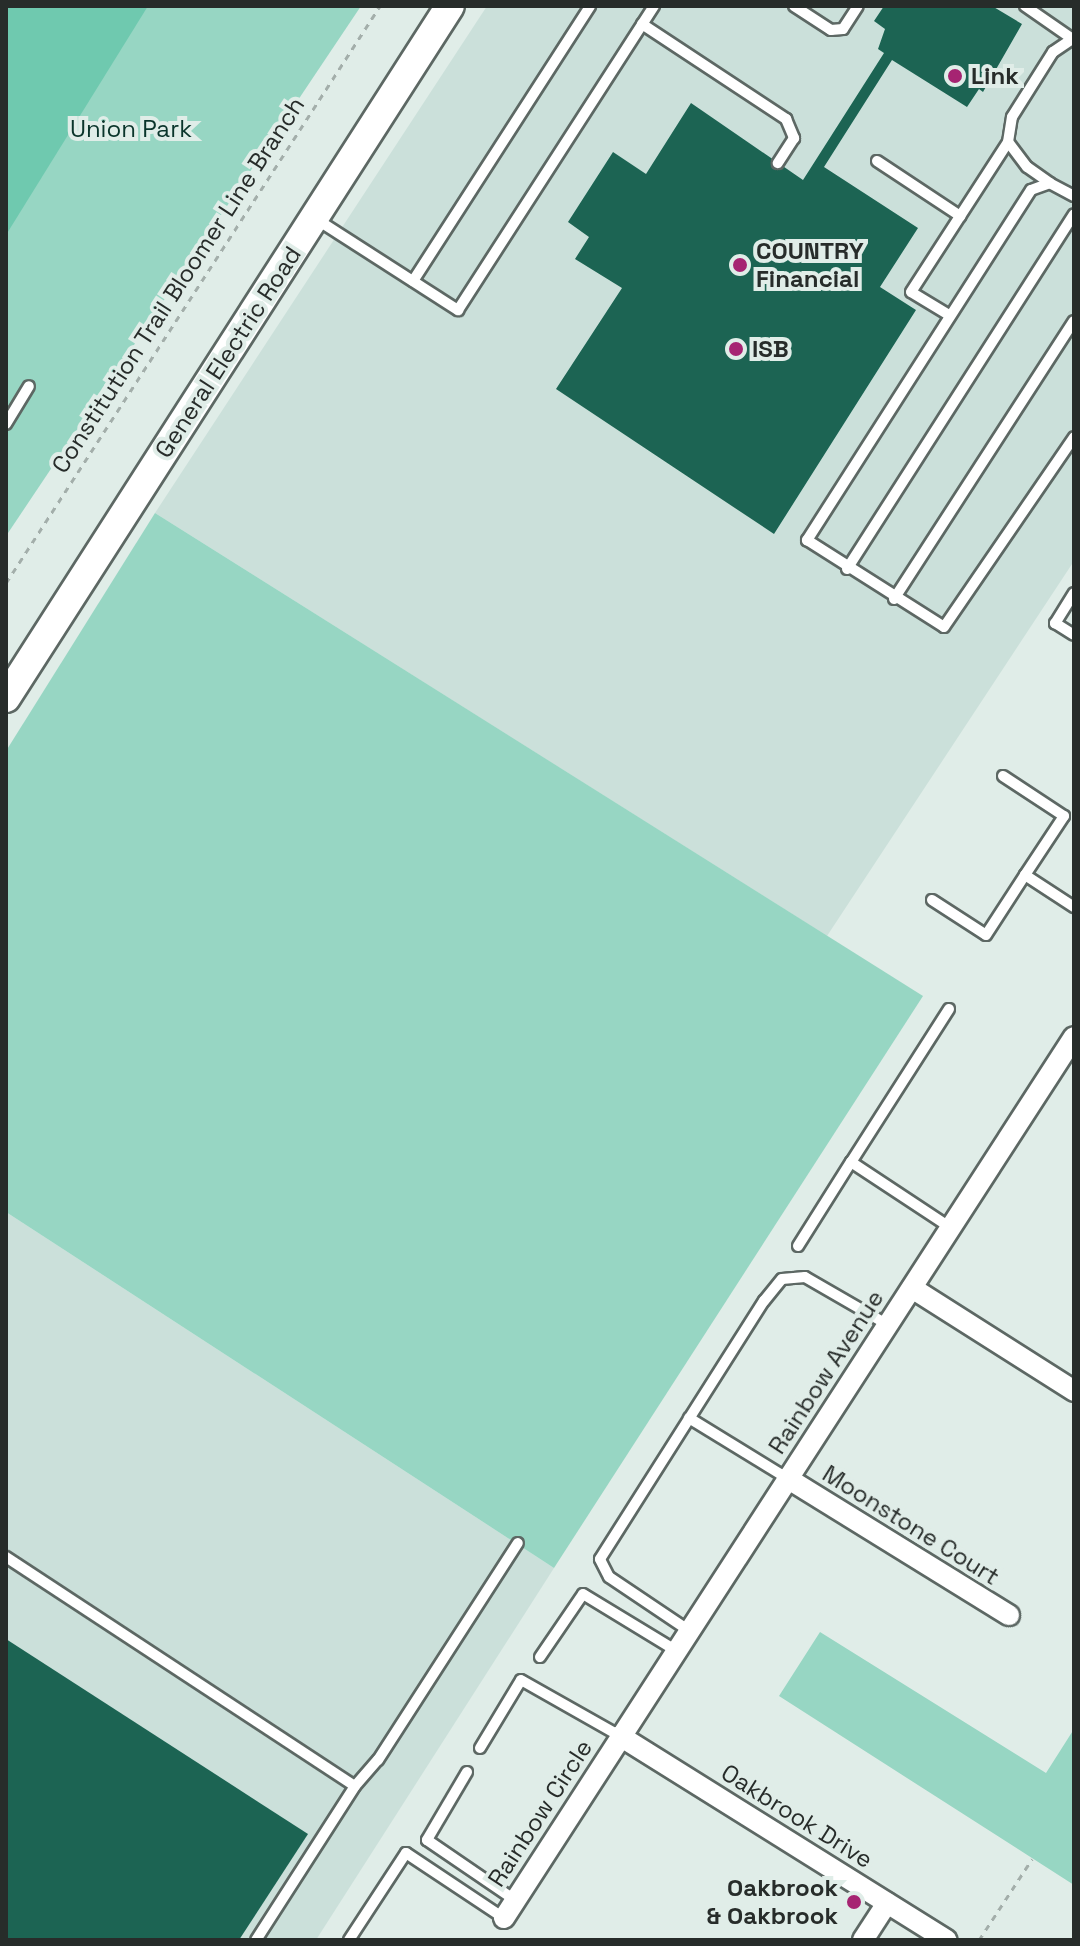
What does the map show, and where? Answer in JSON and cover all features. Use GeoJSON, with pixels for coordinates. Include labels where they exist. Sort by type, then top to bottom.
{"type":"FeatureCollection","features":[{"type":"Feature","properties":{"kind":"main road","name":"General Electric Road"},"geometry":{"type":"LineString","coordinates":[[6,698],[450,6]]}},
{"type":"Feature","properties":{"kind":"street","name":"Rainbow Avenue"},"geometry":{"type":"LineString","coordinates":[[620,1736],[1074,1037]]}},
{"type":"Feature","properties":{"kind":"street"},"geometry":{"type":"LineString","coordinates":[[912,1288],[1074,1391]]}},
{"type":"Feature","properties":{"kind":"street","name":"Moonstone Court"},"geometry":{"type":"LineString","coordinates":[[787,1478],[1009,1615]]}},
{"type":"Feature","properties":{"kind":"street","name":"Rainbow Circle"},"geometry":{"type":"LineString","coordinates":[[504,1918],[620,1736]]}},
{"type":"Feature","properties":{"kind":"street","name":"Oakbrook Drive"},"geometry":{"type":"LineString","coordinates":[[620,1736],[947,1940]]}},
{"type":"Feature","properties":{"kind":"street"},"geometry":{"type":"LineString","coordinates":[[863,1940],[887,1903]]}},
{"type":"Feature","properties":{"kind":"lane"},"geometry":{"type":"LineString","coordinates":[[413,281],[590,6]]}},
{"type":"Feature","properties":{"kind":"lane"},"geometry":{"type":"LineString","coordinates":[[314,218],[458,310],[654,6]]}},
{"type":"Feature","properties":{"kind":"lane"},"geometry":{"type":"LineString","coordinates":[[794,6],[831,30],[843,29],[858,6]]}},
{"type":"Feature","properties":{"kind":"lane"},"geometry":{"type":"LineString","coordinates":[[949,315],[911,292],[1008,142],[1012,117],[1053,52],[1072,38],[1025,6]]}},
{"type":"Feature","properties":{"kind":"lane"},"geometry":{"type":"LineString","coordinates":[[642,24],[786,119],[794,138],[778,163]]}},
{"type":"Feature","properties":{"kind":"lane"},"geometry":{"type":"LineString","coordinates":[[1008,142],[1027,167],[1074,196]]}},
{"type":"Feature","properties":{"kind":"lane"},"geometry":{"type":"LineString","coordinates":[[877,161],[960,216]]}},
{"type":"Feature","properties":{"kind":"lane"},"geometry":{"type":"LineString","coordinates":[[1050,183],[1031,190],[811,528],[807,540],[894,599],[935,625],[944,627],[953,619],[1074,437]]}},
{"type":"Feature","properties":{"kind":"lane"},"geometry":{"type":"LineString","coordinates":[[847,569],[1074,214]]}},
{"type":"Feature","properties":{"kind":"lane"},"geometry":{"type":"LineString","coordinates":[[894,599],[1074,321]]}},
{"type":"Feature","properties":{"kind":"lane"},"geometry":{"type":"LineString","coordinates":[[6,424],[29,386]]}},
{"type":"Feature","properties":{"kind":"lane"},"geometry":{"type":"LineString","coordinates":[[1074,593],[1055,623],[1074,635]]}},
{"type":"Feature","properties":{"kind":"lane"},"geometry":{"type":"LineString","coordinates":[[932,900],[986,935],[1064,816],[1003,776]]}},
{"type":"Feature","properties":{"kind":"lane"},"geometry":{"type":"LineString","coordinates":[[1025,875],[1074,907]]}},
{"type":"Feature","properties":{"kind":"lane"},"geometry":{"type":"LineString","coordinates":[[798,1246],[949,1009]]}},
{"type":"Feature","properties":{"kind":"lane"},"geometry":{"type":"LineString","coordinates":[[851,1162],[951,1228]]}},
{"type":"Feature","properties":{"kind":"lane"},"geometry":{"type":"LineString","coordinates":[[688,1630],[609,1577],[600,1559],[689,1418],[782,1279],[793,1276],[817,1282],[888,1325]]}},
{"type":"Feature","properties":{"kind":"lane"},"geometry":{"type":"LineString","coordinates":[[689,1418],[787,1478]]}},
{"type":"Feature","properties":{"kind":"lane"},"geometry":{"type":"LineString","coordinates":[[256,1940],[355,1786],[378,1760],[518,1543]]}},
{"type":"Feature","properties":{"kind":"lane"},"geometry":{"type":"LineString","coordinates":[[6,1557],[355,1786]]}},
{"type":"Feature","properties":{"kind":"lane"},"geometry":{"type":"LineString","coordinates":[[540,1657],[583,1594],[675,1650]]}},
{"type":"Feature","properties":{"kind":"lane"},"geometry":{"type":"LineString","coordinates":[[480,1748],[521,1680],[620,1736]]}},
{"type":"Feature","properties":{"kind":"lane"},"geometry":{"type":"LineString","coordinates":[[467,1772],[427,1840],[515,1900]]}},
{"type":"Feature","properties":{"kind":"lane"},"geometry":{"type":"LineString","coordinates":[[349,1940],[406,1853],[504,1918]]}},
{"type":"Feature","properties":{"kind":"path","name":"Constitution Trail Bloomer Line Branch"},"geometry":{"type":"LineString","coordinates":[[6,583],[380,6]]}},
{"type":"Feature","properties":{"kind":"path"},"geometry":{"type":"LineString","coordinates":[[979,1940],[1032,1859]]}},
{"type":"Feature","properties":{"kind":"shaded area"},"geometry":{"type":"Polygon","coordinates":[[[6,6],[148,6],[6,235],[6,6]]]}},
{"type":"Feature","properties":{"kind":"shaded area","name":"COUNTRY Financial"},"geometry":{"type":"Polygon","coordinates":[[[487,6],[1074,6],[1074,561],[827,936],[155,513],[487,6]]]}},
{"type":"Feature","properties":{"kind":"shaded area"},"geometry":{"type":"Polygon","coordinates":[[[6,1212],[554,1568],[316,1940],[6,1940],[6,1212]]]}},
{"type":"Feature","properties":{"kind":"green space","name":"Union Park"},"geometry":{"type":"Polygon","coordinates":[[[6,6],[361,6],[6,536],[6,6]]]}},
{"type":"Feature","properties":{"kind":"green space"},"geometry":{"type":"Polygon","coordinates":[[[155,513],[923,996],[554,1568],[6,1212],[6,751],[155,513]]]}},
{"type":"Feature","properties":{"kind":"green space"},"geometry":{"type":"Polygon","coordinates":[[[820,1632],[1046,1773],[1074,1729],[1074,1885],[779,1696],[820,1632]]]}},
{"type":"Feature","properties":{"kind":"building","name":"COUNTRY Financial"},"geometry":{"type":"Polygon","coordinates":[[[884,6],[992,6],[1022,24],[983,92],[979,89],[967,107],[892,60],[824,167],[918,228],[880,287],[916,310],[774,534],[556,389],[622,288],[575,259],[589,237],[568,222],[613,152],[646,174],[691,103],[803,180],[884,53],[878,49],[885,29],[874,21],[884,6]]]}},
{"type":"Feature","properties":{"kind":"building"},"geometry":{"type":"Polygon","coordinates":[[[6,1639],[308,1834],[239,1940],[6,1940],[6,1639]]]}},
{"type":"Feature","properties":{"kind":"place","name":"Link"},"geometry":{"type":"Point","coordinates":[955,76]}},
{"type":"Feature","properties":{"kind":"place","name":"COUNTRY Financial"},"geometry":{"type":"Point","coordinates":[740,265]}},
{"type":"Feature","properties":{"kind":"place","name":"ISB"},"geometry":{"type":"Point","coordinates":[736,349]}},
{"type":"Feature","properties":{"kind":"place","name":"Oakbrook & Oakbrook"},"geometry":{"type":"Point","coordinates":[854,1902]}}]}
